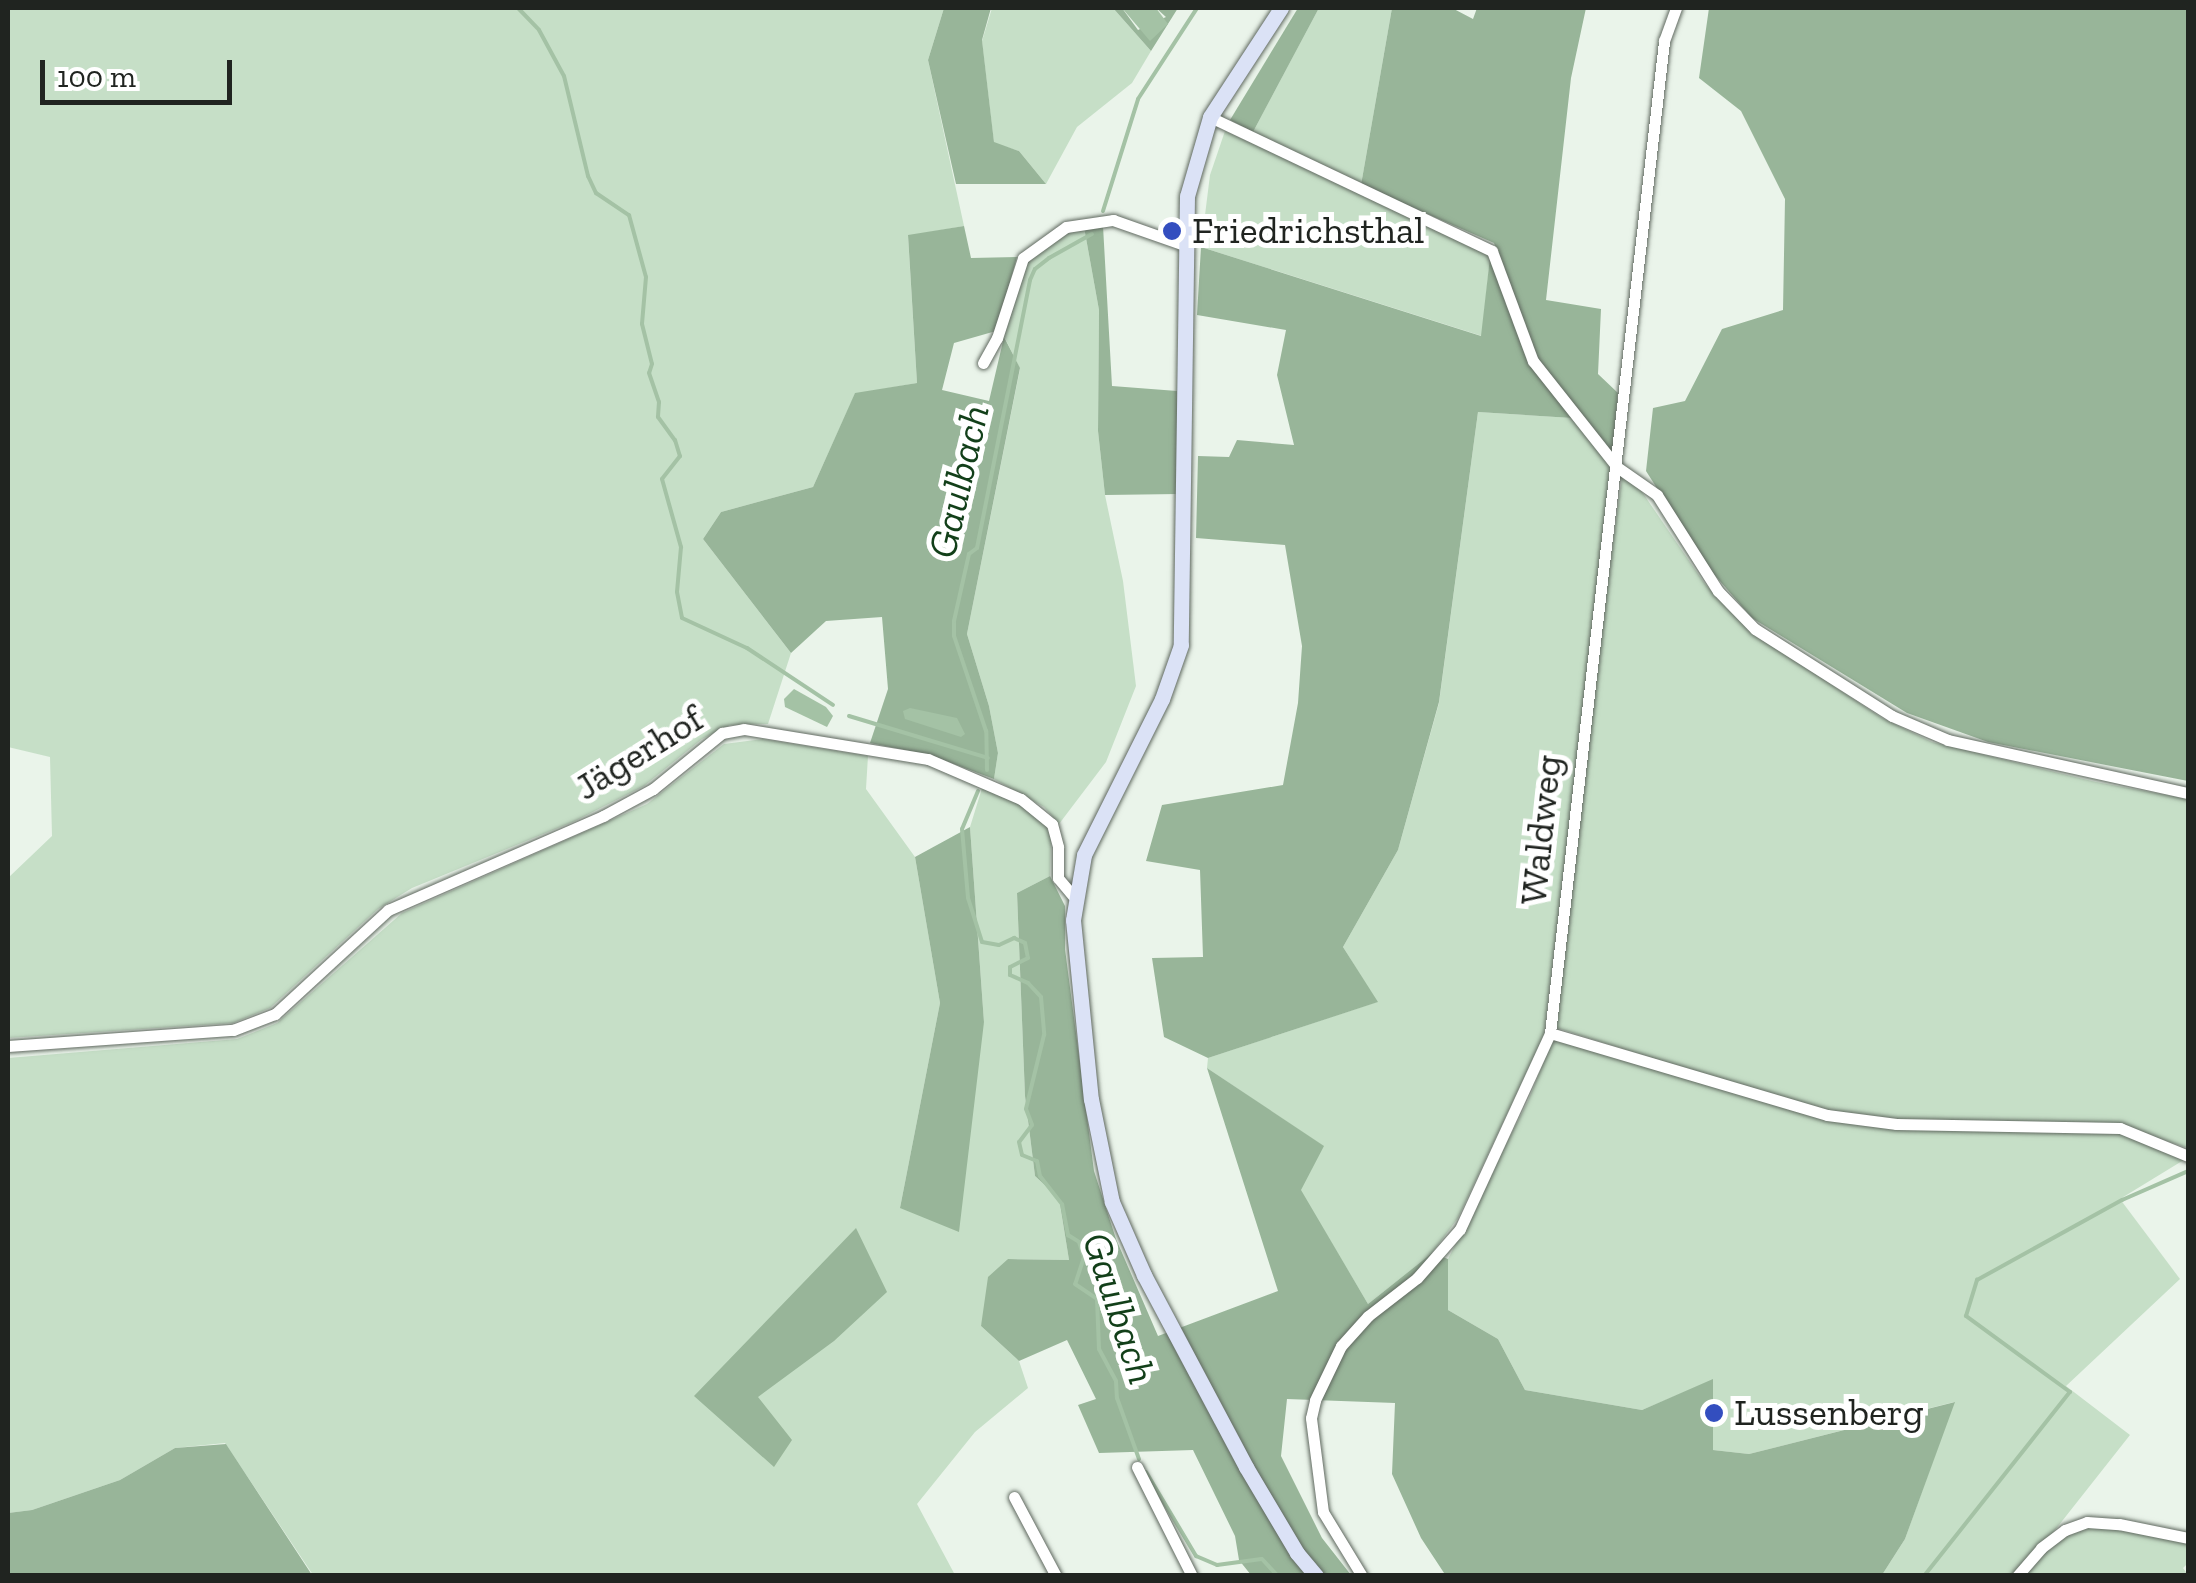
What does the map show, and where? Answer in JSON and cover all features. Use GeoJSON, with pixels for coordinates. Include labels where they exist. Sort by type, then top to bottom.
{"type":"FeatureCollection","features":[{"type":"Feature","properties":{"kind":"main road"},"geometry":{"type":"LineString","coordinates":[[1281,8],[1210,117],[1186,196],[1181,645],[1162,699],[1084,855],[1074,897],[1076,976],[1091,1099],[1112,1202],[1144,1274],[1246,1467],[1296,1553],[1316,1576]]}},
{"type":"Feature","properties":{"kind":"street","name":"Waldweg"},"geometry":{"type":"LineString","coordinates":[[1362,1576],[1329,1527],[1320,1497],[1311,1418],[1319,1384],[1350,1335],[1418,1278],[1460,1230],[1550,1034],[1664,41],[1676,8]]}},
{"type":"Feature","properties":{"kind":"street"},"geometry":{"type":"LineString","coordinates":[[1210,117],[1492,251],[1533,361],[1617,467],[1657,495],[1718,590],[1755,629],[1892,716],[1948,740],[2188,792]]}},
{"type":"Feature","properties":{"kind":"street"},"geometry":{"type":"LineString","coordinates":[[984,363],[997,338],[1024,258],[1066,227],[1113,220],[1184,246]]}},
{"type":"Feature","properties":{"kind":"street","name":"Jägerhof"},"geometry":{"type":"LineString","coordinates":[[8,1046],[233,1030],[276,1014],[388,910],[603,816],[654,788],[722,733],[744,729],[928,760],[1022,799],[1052,824],[1058,847],[1058,878],[1074,897]]}},
{"type":"Feature","properties":{"kind":"street"},"geometry":{"type":"LineString","coordinates":[[1550,1034],[1828,1116],[1948,1125],[2120,1128],[2188,1156]]}},
{"type":"Feature","properties":{"kind":"street"},"geometry":{"type":"LineString","coordinates":[[1137,1467],[1192,1576]]}},
{"type":"Feature","properties":{"kind":"street"},"geometry":{"type":"LineString","coordinates":[[1014,1497],[1056,1576]]}},
{"type":"Feature","properties":{"kind":"street"},"geometry":{"type":"LineString","coordinates":[[2018,1576],[2041,1548],[2065,1530],[2087,1522],[2119,1524],[2188,1538]]}},
{"type":"Feature","properties":{"kind":"shaded area"},"geometry":{"type":"Polygon","coordinates":[[[8,8],[944,8],[928,60],[964,226],[908,236],[917,383],[855,394],[813,487],[721,512],[703,539],[791,653],[768,724],[730,725],[702,739],[644,786],[575,821],[412,888],[378,909],[270,1008],[233,1023],[8,1038],[8,878],[52,836],[50,757],[8,747],[8,8]]]}},
{"type":"Feature","properties":{"kind":"shaded area"},"geometry":{"type":"Polygon","coordinates":[[[944,8],[991,8],[982,40],[994,142],[1019,151],[1046,184],[956,184],[928,60],[944,8]]]}},
{"type":"Feature","properties":{"kind":"shaded area"},"geometry":{"type":"Polygon","coordinates":[[[992,8],[1113,8],[1151,51],[1132,83],[1077,127],[1046,184],[1019,151],[994,143],[982,41],[992,8]]]}},
{"type":"Feature","properties":{"kind":"shaded area"},"geometry":{"type":"Polygon","coordinates":[[[1113,8],[1122,8],[1138,30],[1166,17],[1156,8],[1178,8],[1151,51],[1113,8]]]}},
{"type":"Feature","properties":{"kind":"shaded area"},"geometry":{"type":"Polygon","coordinates":[[[1122,8],[1156,8],[1168,24],[1150,41],[1122,8]]]}},
{"type":"Feature","properties":{"kind":"shaded area"},"geometry":{"type":"Polygon","coordinates":[[[1298,8],[1319,8],[1253,132],[1230,120],[1298,8]]]}},
{"type":"Feature","properties":{"kind":"shaded area"},"geometry":{"type":"Polygon","coordinates":[[[1319,8],[1392,8],[1361,185],[1253,132],[1319,8]]]}},
{"type":"Feature","properties":{"kind":"shaded area"},"geometry":{"type":"Polygon","coordinates":[[[1392,8],[1452,8],[1473,19],[1477,8],[1586,8],[1571,78],[1546,300],[1601,309],[1598,374],[1618,393],[1612,454],[1536,360],[1494,243],[1361,185],[1392,8]]]}},
{"type":"Feature","properties":{"kind":"shaded area"},"geometry":{"type":"Polygon","coordinates":[[[1709,8],[2188,8],[2188,781],[1988,742],[1907,713],[1752,618],[1706,565],[1646,471],[1653,408],[1685,401],[1722,329],[1783,310],[1785,199],[1741,111],[1699,78],[1709,8]]]}},
{"type":"Feature","properties":{"kind":"shaded area"},"geometry":{"type":"Polygon","coordinates":[[[1225,131],[1483,249],[1490,257],[1482,336],[1201,247],[1210,175],[1225,131]]]}},
{"type":"Feature","properties":{"kind":"shaded area"},"geometry":{"type":"Polygon","coordinates":[[[964,226],[971,258],[1017,257],[996,331],[954,343],[942,390],[989,401],[1004,337],[1020,368],[967,634],[989,706],[998,753],[994,779],[930,755],[870,743],[888,689],[882,617],[826,621],[791,653],[703,539],[721,512],[813,487],[855,393],[917,383],[908,235],[964,226]]]}},
{"type":"Feature","properties":{"kind":"shaded area"},"geometry":{"type":"Polygon","coordinates":[[[1103,226],[1112,386],[1177,391],[1178,494],[1105,495],[1098,431],[1099,310],[1084,227],[1103,226]]]}},
{"type":"Feature","properties":{"kind":"shaded area"},"geometry":{"type":"Polygon","coordinates":[[[1084,227],[1099,310],[1098,431],[1105,495],[1123,581],[1136,686],[1106,762],[1059,824],[1044,807],[994,779],[998,753],[989,706],[967,634],[1020,369],[1004,336],[1027,263],[1061,236],[1084,227]]]}},
{"type":"Feature","properties":{"kind":"shaded area"},"geometry":{"type":"Polygon","coordinates":[[[1201,247],[1481,336],[1490,257],[1528,363],[1572,418],[1478,412],[1439,702],[1398,850],[1343,947],[1378,1002],[1208,1058],[1164,1037],[1152,958],[1203,957],[1200,870],[1146,861],[1162,805],[1283,785],[1298,703],[1302,646],[1285,545],[1196,538],[1198,456],[1229,457],[1237,440],[1294,445],[1277,375],[1286,330],[1197,315],[1201,247]]]}},
{"type":"Feature","properties":{"kind":"shaded area"},"geometry":{"type":"Polygon","coordinates":[[[1478,412],[1572,418],[1612,467],[1544,1035],[1458,1218],[1432,1253],[1368,1304],[1300,1190],[1323,1146],[1207,1068],[1208,1058],[1377,1002],[1343,947],[1398,850],[1439,703],[1478,412]]]}},
{"type":"Feature","properties":{"kind":"shaded area"},"geometry":{"type":"Polygon","coordinates":[[[1622,478],[1640,489],[1705,584],[1750,631],[1882,718],[1932,742],[2096,782],[2188,799],[2188,1148],[2120,1126],[2087,1122],[1896,1121],[1827,1113],[1557,1028],[1584,752],[1622,478]]]}},
{"type":"Feature","properties":{"kind":"shaded area"},"geometry":{"type":"Polygon","coordinates":[[[794,689],[826,707],[833,716],[827,727],[785,707],[784,699],[794,689]]]}},
{"type":"Feature","properties":{"kind":"shaded area"},"geometry":{"type":"Polygon","coordinates":[[[910,708],[957,718],[965,734],[961,737],[905,719],[903,711],[910,708]]]}},
{"type":"Feature","properties":{"kind":"shaded area"},"geometry":{"type":"Polygon","coordinates":[[[763,739],[868,756],[866,789],[915,857],[940,1003],[900,1208],[984,1022],[970,827],[983,785],[1021,804],[1046,826],[1051,838],[1050,876],[1017,893],[1025,1096],[1035,1176],[1059,1198],[1069,1260],[1008,1259],[981,1326],[1019,1361],[1028,1388],[975,1432],[917,1504],[955,1575],[313,1575],[225,1443],[175,1448],[120,1480],[32,1510],[8,1513],[8,1058],[237,1039],[277,1023],[402,913],[647,804],[724,744],[763,739]]]}},
{"type":"Feature","properties":{"kind":"shaded area"},"geometry":{"type":"Polygon","coordinates":[[[970,827],[984,1022],[959,1232],[900,1208],[940,1003],[915,857],[970,827]]]}},
{"type":"Feature","properties":{"kind":"shaded area"},"geometry":{"type":"Polygon","coordinates":[[[1050,876],[1065,906],[1065,949],[1094,1171],[1116,1239],[1158,1336],[1278,1291],[1207,1068],[1324,1146],[1301,1190],[1368,1304],[1432,1253],[1448,1259],[1448,1310],[1498,1339],[1525,1390],[1642,1410],[1713,1379],[1713,1450],[1749,1454],[1955,1402],[1905,1539],[1882,1575],[1446,1576],[1421,1538],[1392,1474],[1395,1403],[1287,1399],[1281,1456],[1322,1538],[1351,1575],[1251,1575],[1239,1560],[1235,1536],[1193,1450],[1099,1453],[1078,1405],[1096,1399],[1067,1340],[1019,1361],[981,1326],[988,1277],[1008,1259],[1069,1260],[1059,1198],[1035,1176],[1025,1096],[1017,893],[1050,876]]]}},
{"type":"Feature","properties":{"kind":"shaded area"},"geometry":{"type":"Polygon","coordinates":[[[1553,1039],[1830,1119],[2119,1131],[2187,1158],[2120,1199],[2180,1279],[2066,1386],[2130,1435],[2044,1544],[2087,1522],[2188,1538],[2188,1563],[2183,1568],[2188,1575],[1882,1575],[1905,1539],[1954,1402],[1749,1454],[1713,1450],[1713,1380],[1642,1410],[1525,1390],[1498,1339],[1448,1310],[1448,1259],[1528,1101],[1553,1039]]]}},
{"type":"Feature","properties":{"kind":"shaded area"},"geometry":{"type":"Polygon","coordinates":[[[856,1228],[887,1292],[834,1341],[758,1397],[792,1440],[774,1467],[694,1396],[856,1228]]]}},
{"type":"Feature","properties":{"kind":"shaded area"},"geometry":{"type":"Polygon","coordinates":[[[226,1444],[312,1575],[8,1575],[8,1513],[32,1510],[120,1480],[175,1448],[226,1444]]]}},
{"type":"Feature","properties":{"kind":"waterway"},"geometry":{"type":"LineString","coordinates":[[518,8],[539,30],[564,76],[588,176],[596,193],[629,215],[646,277],[642,324],[652,364],[649,373],[659,402],[658,417],[675,440],[680,456],[662,479],[681,547],[677,592],[682,618],[747,648],[833,705]]}},
{"type":"Feature","properties":{"kind":"waterway","name":"Gaulbach"},"geometry":{"type":"LineString","coordinates":[[1103,211],[1138,99],[1197,8]]}},
{"type":"Feature","properties":{"kind":"waterway","name":"Gaulbach"},"geometry":{"type":"LineString","coordinates":[[987,770],[986,731],[954,636],[954,621],[969,554],[977,548],[1030,280],[1035,269],[1049,258],[1092,234]]}},
{"type":"Feature","properties":{"kind":"waterway"},"geometry":{"type":"LineString","coordinates":[[849,716],[988,758]]}},
{"type":"Feature","properties":{"kind":"waterway","name":"Gaulbach"},"geometry":{"type":"LineString","coordinates":[[978,791],[962,829],[968,898],[982,942],[999,945],[1014,938],[1025,943],[1028,958],[1010,967],[1010,975],[1028,983],[1041,997],[1044,1035],[1026,1109],[1032,1125],[1019,1142],[1022,1155],[1037,1161],[1040,1176],[1062,1204],[1068,1235],[1079,1242],[1084,1257],[1075,1284],[1097,1299],[1099,1349],[1116,1381],[1117,1398],[1139,1459]]}},
{"type":"Feature","properties":{"kind":"waterway"},"geometry":{"type":"LineString","coordinates":[[1924,1576],[2070,1392],[1966,1316],[1977,1280],[2122,1200],[2188,1171]]}},
{"type":"Feature","properties":{"kind":"waterway","name":"Gaulbach"},"geometry":{"type":"LineString","coordinates":[[1146,1472],[1196,1556],[1217,1565],[1262,1559],[1278,1576]]}},
{"type":"Feature","properties":{"kind":"place","name":"Friedrichsthal"},"geometry":{"type":"Point","coordinates":[1172,231]}},
{"type":"Feature","properties":{"kind":"place","name":"Lussenberg"},"geometry":{"type":"Point","coordinates":[1714,1413]}}]}
